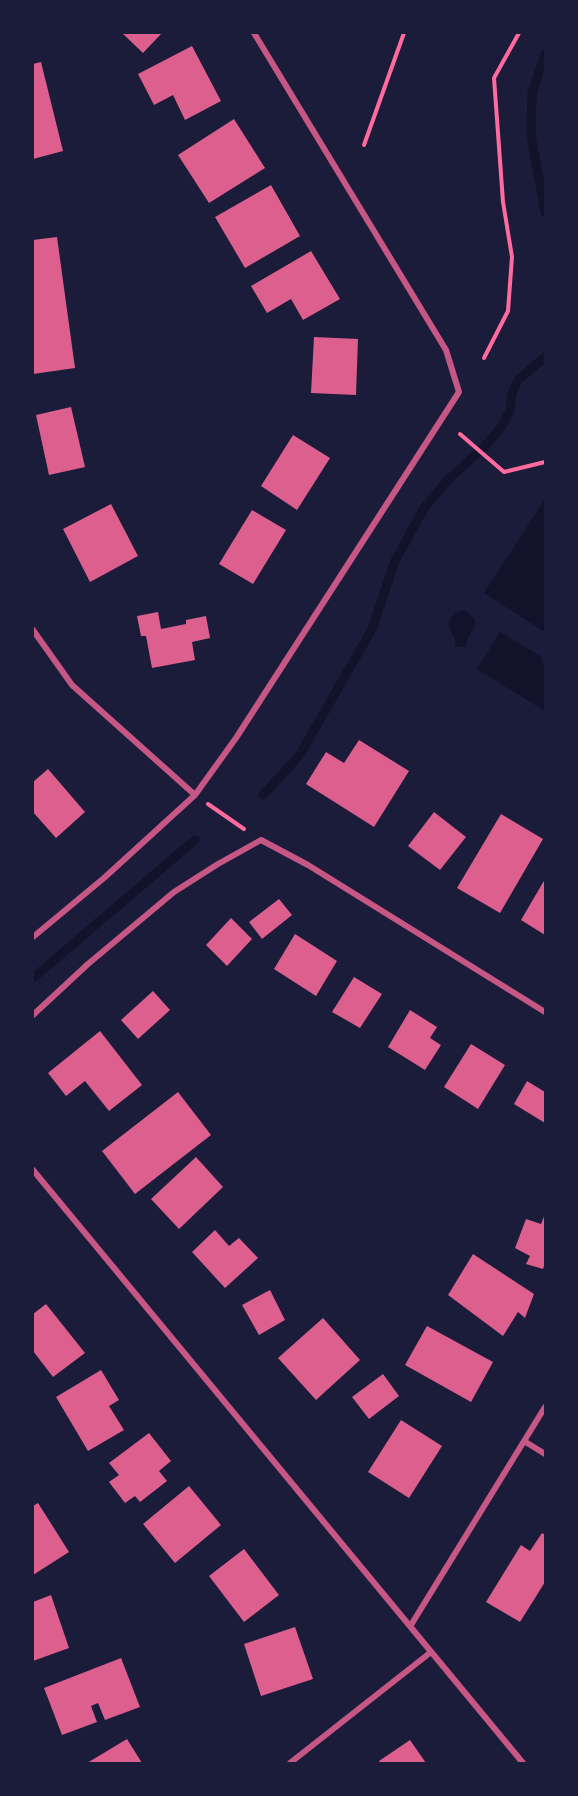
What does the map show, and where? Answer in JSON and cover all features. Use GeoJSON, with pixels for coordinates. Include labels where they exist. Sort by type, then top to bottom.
{"type":"FeatureCollection","features":[{"type":"Feature","properties":{"kind":"street"},"geometry":{"type":"LineString","coordinates":[[33,937],[104,878],[195,795],[236,738],[459,392],[446,350],[254,33]]}},
{"type":"Feature","properties":{"kind":"street"},"geometry":{"type":"LineString","coordinates":[[33,630],[72,685],[195,795]]}},
{"type":"Feature","properties":{"kind":"street"},"geometry":{"type":"LineString","coordinates":[[33,1015],[88,964],[174,892],[261,840],[308,864],[545,1012]]}},
{"type":"Feature","properties":{"kind":"street"},"geometry":{"type":"LineString","coordinates":[[33,1170],[523,1763]]}},
{"type":"Feature","properties":{"kind":"street"},"geometry":{"type":"LineString","coordinates":[[411,1625],[545,1407]]}},
{"type":"Feature","properties":{"kind":"street"},"geometry":{"type":"LineString","coordinates":[[524,1441],[545,1454]]}},
{"type":"Feature","properties":{"kind":"street"},"geometry":{"type":"LineString","coordinates":[[290,1763],[431,1652]]}},
{"type":"Feature","properties":{"kind":"path"},"geometry":{"type":"LineString","coordinates":[[364,145],[404,33]]}},
{"type":"Feature","properties":{"kind":"path"},"geometry":{"type":"LineString","coordinates":[[484,358],[508,311],[512,257],[503,202],[494,78],[519,33]]}},
{"type":"Feature","properties":{"kind":"path"},"geometry":{"type":"LineString","coordinates":[[460,434],[504,472],[545,462]]}},
{"type":"Feature","properties":{"kind":"path"},"geometry":{"type":"LineString","coordinates":[[195,795],[261,840]]}},
{"type":"Feature","properties":{"kind":"shaded area"},"geometry":{"type":"Polygon","coordinates":[[[545,499],[545,632],[484,593],[545,499]]]}},
{"type":"Feature","properties":{"kind":"shaded area"},"geometry":{"type":"Polygon","coordinates":[[[465,610],[475,619],[475,625],[466,647],[455,647],[455,640],[448,624],[454,613],[465,610]]]}},
{"type":"Feature","properties":{"kind":"shaded area"},"geometry":{"type":"Polygon","coordinates":[[[500,632],[540,656],[545,667],[545,711],[477,669],[500,632]]]}},
{"type":"Feature","properties":{"kind":"building"},"geometry":{"type":"Polygon","coordinates":[[[122,33],[162,33],[143,53],[122,33]]]}},
{"type":"Feature","properties":{"kind":"building"},"geometry":{"type":"Polygon","coordinates":[[[192,46],[221,101],[185,120],[173,95],[154,105],[138,74],[192,46]]]}},
{"type":"Feature","properties":{"kind":"building"},"geometry":{"type":"Polygon","coordinates":[[[41,62],[63,151],[33,159],[33,64],[41,62]]]}},
{"type":"Feature","properties":{"kind":"building"},"geometry":{"type":"Polygon","coordinates":[[[234,119],[265,168],[209,203],[178,155],[234,119]]]}},
{"type":"Feature","properties":{"kind":"building"},"geometry":{"type":"Polygon","coordinates":[[[271,185],[300,236],[245,268],[215,217],[271,185]]]}},
{"type":"Feature","properties":{"kind":"building"},"geometry":{"type":"Polygon","coordinates":[[[57,237],[75,368],[33,374],[33,240],[57,237]]]}},
{"type":"Feature","properties":{"kind":"building"},"geometry":{"type":"Polygon","coordinates":[[[311,251],[340,299],[303,320],[291,299],[267,313],[251,286],[311,251]]]}},
{"type":"Feature","properties":{"kind":"building"},"geometry":{"type":"Polygon","coordinates":[[[314,337],[358,339],[356,395],[311,393],[314,337]]]}},
{"type":"Feature","properties":{"kind":"building"},"geometry":{"type":"Polygon","coordinates":[[[71,407],[85,467],[49,475],[36,415],[71,407]]]}},
{"type":"Feature","properties":{"kind":"building"},"geometry":{"type":"Polygon","coordinates":[[[293,435],[330,458],[297,510],[261,486],[293,435]]]}},
{"type":"Feature","properties":{"kind":"building"},"geometry":{"type":"Polygon","coordinates":[[[111,504],[138,556],[90,582],[63,529],[111,504]]]}},
{"type":"Feature","properties":{"kind":"building"},"geometry":{"type":"Polygon","coordinates":[[[252,510],[286,530],[253,584],[219,564],[252,510]]]}},
{"type":"Feature","properties":{"kind":"building"},"geometry":{"type":"Polygon","coordinates":[[[158,612],[161,629],[186,624],[186,620],[206,616],[210,638],[192,642],[195,660],[152,668],[146,636],[141,636],[137,616],[158,612]]]}},
{"type":"Feature","properties":{"kind":"building"},"geometry":{"type":"Polygon","coordinates":[[[359,740],[409,771],[374,827],[306,784],[326,752],[344,763],[359,740]]]}},
{"type":"Feature","properties":{"kind":"building"},"geometry":{"type":"Polygon","coordinates":[[[48,769],[85,812],[56,838],[33,812],[33,782],[48,769]]]}},
{"type":"Feature","properties":{"kind":"building"},"geometry":{"type":"Polygon","coordinates":[[[434,812],[466,837],[440,870],[408,846],[434,812]]]}},
{"type":"Feature","properties":{"kind":"building"},"geometry":{"type":"Polygon","coordinates":[[[501,814],[543,839],[500,913],[457,888],[501,814]]]}},
{"type":"Feature","properties":{"kind":"building"},"geometry":{"type":"Polygon","coordinates":[[[545,879],[545,935],[521,920],[545,879]]]}},
{"type":"Feature","properties":{"kind":"building"},"geometry":{"type":"Polygon","coordinates":[[[279,899],[292,915],[262,939],[249,922],[279,899]]]}},
{"type":"Feature","properties":{"kind":"building"},"geometry":{"type":"Polygon","coordinates":[[[231,918],[252,939],[227,966],[206,945],[231,918]]]}},
{"type":"Feature","properties":{"kind":"building"},"geometry":{"type":"Polygon","coordinates":[[[295,934],[337,961],[316,996],[274,969],[295,934]]]}},
{"type":"Feature","properties":{"kind":"building"},"geometry":{"type":"Polygon","coordinates":[[[354,977],[382,994],[360,1028],[332,1012],[354,977]]]}},
{"type":"Feature","properties":{"kind":"building"},"geometry":{"type":"Polygon","coordinates":[[[153,991],[170,1010],[138,1039],[121,1020],[153,991]]]}},
{"type":"Feature","properties":{"kind":"building"},"geometry":{"type":"Polygon","coordinates":[[[410,1010],[437,1027],[430,1038],[441,1045],[425,1070],[388,1047],[410,1010]]]}},
{"type":"Feature","properties":{"kind":"building"},"geometry":{"type":"Polygon","coordinates":[[[100,1031],[142,1085],[109,1111],[85,1081],[66,1096],[48,1073],[100,1031]]]}},
{"type":"Feature","properties":{"kind":"building"},"geometry":{"type":"Polygon","coordinates":[[[471,1044],[505,1065],[478,1109],[444,1087],[471,1044]]]}},
{"type":"Feature","properties":{"kind":"building"},"geometry":{"type":"Polygon","coordinates":[[[527,1081],[545,1092],[545,1123],[514,1104],[527,1081]]]}},
{"type":"Feature","properties":{"kind":"building"},"geometry":{"type":"Polygon","coordinates":[[[178,1092],[211,1135],[135,1194],[102,1151],[178,1092]]]}},
{"type":"Feature","properties":{"kind":"building"},"geometry":{"type":"Polygon","coordinates":[[[196,1157],[223,1187],[179,1229],[151,1199],[196,1157]]]}},
{"type":"Feature","properties":{"kind":"building"},"geometry":{"type":"Polygon","coordinates":[[[545,1214],[543,1269],[526,1264],[530,1256],[515,1248],[526,1219],[541,1224],[545,1214]]]}},
{"type":"Feature","properties":{"kind":"building"},"geometry":{"type":"Polygon","coordinates":[[[215,1230],[229,1246],[239,1238],[258,1258],[225,1288],[192,1252],[215,1230]]]}},
{"type":"Feature","properties":{"kind":"building"},"geometry":{"type":"Polygon","coordinates":[[[473,1254],[534,1294],[525,1318],[518,1312],[503,1336],[448,1295],[473,1254]]]}},
{"type":"Feature","properties":{"kind":"building"},"geometry":{"type":"Polygon","coordinates":[[[270,1290],[285,1320],[259,1335],[242,1305],[270,1290]]]}},
{"type":"Feature","properties":{"kind":"building"},"geometry":{"type":"Polygon","coordinates":[[[46,1304],[85,1353],[53,1377],[33,1351],[33,1314],[46,1304]]]}},
{"type":"Feature","properties":{"kind":"building"},"geometry":{"type":"Polygon","coordinates":[[[323,1318],[360,1360],[316,1400],[278,1358],[323,1318]]]}},
{"type":"Feature","properties":{"kind":"building"},"geometry":{"type":"Polygon","coordinates":[[[427,1326],[493,1362],[471,1402],[405,1365],[427,1326]]]}},
{"type":"Feature","properties":{"kind":"building"},"geometry":{"type":"Polygon","coordinates":[[[101,1370],[119,1400],[109,1406],[124,1430],[88,1451],[56,1397],[101,1370]]]}},
{"type":"Feature","properties":{"kind":"building"},"geometry":{"type":"Polygon","coordinates":[[[383,1374],[399,1396],[369,1419],[352,1397],[383,1374]]]}},
{"type":"Feature","properties":{"kind":"building"},"geometry":{"type":"Polygon","coordinates":[[[401,1420],[442,1446],[409,1498],[368,1472],[401,1420]]]}},
{"type":"Feature","properties":{"kind":"building"},"geometry":{"type":"Polygon","coordinates":[[[149,1433],[171,1461],[159,1471],[167,1481],[140,1502],[135,1496],[125,1503],[109,1482],[119,1475],[109,1463],[149,1433]]]}},
{"type":"Feature","properties":{"kind":"building"},"geometry":{"type":"Polygon","coordinates":[[[189,1486],[221,1525],[175,1563],[143,1524],[189,1486]]]}},
{"type":"Feature","properties":{"kind":"building"},"geometry":{"type":"Polygon","coordinates":[[[38,1503],[69,1552],[33,1575],[33,1506],[38,1503]]]}},
{"type":"Feature","properties":{"kind":"building"},"geometry":{"type":"Polygon","coordinates":[[[542,1533],[545,1535],[545,1582],[520,1622],[486,1602],[521,1545],[530,1551],[542,1533]]]}},
{"type":"Feature","properties":{"kind":"building"},"geometry":{"type":"Polygon","coordinates":[[[244,1549],[279,1595],[244,1622],[209,1576],[244,1549]]]}},
{"type":"Feature","properties":{"kind":"building"},"geometry":{"type":"Polygon","coordinates":[[[51,1595],[69,1648],[33,1661],[33,1602],[51,1595]]]}},
{"type":"Feature","properties":{"kind":"building"},"geometry":{"type":"Polygon","coordinates":[[[295,1627],[313,1679],[261,1696],[244,1644],[295,1627]]]}},
{"type":"Feature","properties":{"kind":"building"},"geometry":{"type":"Polygon","coordinates":[[[121,1658],[140,1707],[105,1720],[98,1703],[91,1706],[97,1722],[62,1735],[44,1688],[121,1658]]]}},
{"type":"Feature","properties":{"kind":"building"},"geometry":{"type":"Polygon","coordinates":[[[127,1739],[142,1763],[87,1763],[127,1739]]]}},
{"type":"Feature","properties":{"kind":"building"},"geometry":{"type":"Polygon","coordinates":[[[410,1740],[426,1763],[380,1763],[379,1761],[410,1740]]]}},
{"type":"Feature","properties":{"kind":"waterway"},"geometry":{"type":"LineString","coordinates":[[545,54],[532,94],[531,136],[545,212]]}},
{"type":"Feature","properties":{"kind":"waterway"},"geometry":{"type":"LineString","coordinates":[[263,795],[299,756],[372,629],[395,561],[424,508],[447,481],[500,429],[510,411],[512,394],[518,380],[545,357]]}},
{"type":"Feature","properties":{"kind":"waterway"},"geometry":{"type":"LineString","coordinates":[[33,978],[195,840]]}}]}
